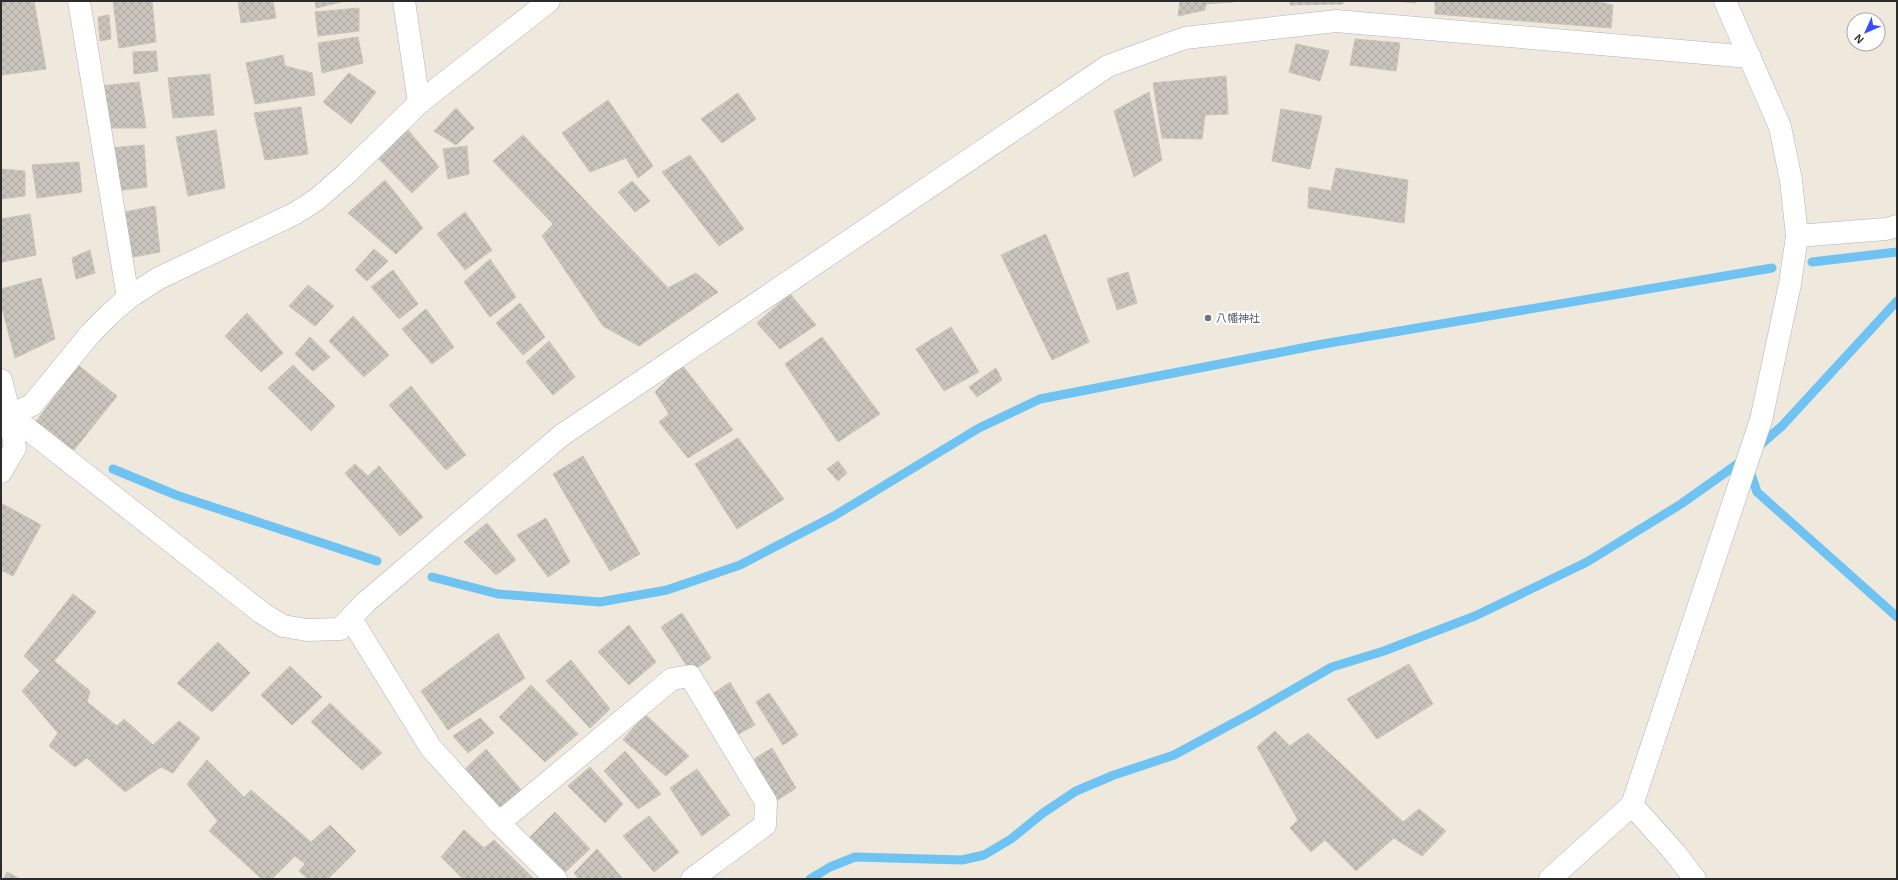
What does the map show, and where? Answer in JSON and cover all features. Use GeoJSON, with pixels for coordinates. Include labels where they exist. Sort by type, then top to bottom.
{"type":"FeatureCollection","features":[{"type":"Feature","properties":{"kind":"street"},"geometry":{"type":"LineString","coordinates":[[79,1],[128,298]]}},
{"type":"Feature","properties":{"kind":"street"},"geometry":{"type":"LineString","coordinates":[[404,1],[419,103]]}},
{"type":"Feature","properties":{"kind":"street"},"geometry":{"type":"LineString","coordinates":[[10,415],[32,405],[91,333],[128,298],[159,278],[294,214],[316,200],[346,174],[419,103],[549,1]]}},
{"type":"Feature","properties":{"kind":"street"},"geometry":{"type":"LineString","coordinates":[[1550,879],[1632,805],[1761,420],[1790,284],[1798,236],[1791,180],[1780,127],[1725,1]]}},
{"type":"Feature","properties":{"kind":"street"},"geometry":{"type":"LineString","coordinates":[[10,415],[262,613],[283,626],[307,630],[340,629],[366,602],[562,435],[1108,66],[1186,38],[1336,21],[1750,57]]}},
{"type":"Feature","properties":{"kind":"street"},"geometry":{"type":"LineString","coordinates":[[1798,236],[1886,229],[1897,226]]}},
{"type":"Feature","properties":{"kind":"street"},"geometry":{"type":"LineString","coordinates":[[1,380],[10,415],[15,448],[1,472]]}},
{"type":"Feature","properties":{"kind":"street"},"geometry":{"type":"LineString","coordinates":[[351,618],[431,748],[500,823],[556,879]]}},
{"type":"Feature","properties":{"kind":"street"},"geometry":{"type":"LineString","coordinates":[[500,823],[672,679],[690,676],[766,802],[765,825],[692,879]]}},
{"type":"Feature","properties":{"kind":"street"},"geometry":{"type":"LineString","coordinates":[[1632,805],[1675,853],[1695,879]]}},
{"type":"Feature","properties":{"kind":"building"},"geometry":{"type":"Polygon","coordinates":[[[34,1],[46,69],[2,75],[1,2],[34,1]]]}},
{"type":"Feature","properties":{"kind":"building"},"geometry":{"type":"Polygon","coordinates":[[[113,1],[152,1],[156,42],[119,48],[113,1]]]}},
{"type":"Feature","properties":{"kind":"building"},"geometry":{"type":"Polygon","coordinates":[[[238,1],[273,1],[276,18],[241,23],[238,1]]]}},
{"type":"Feature","properties":{"kind":"building"},"geometry":{"type":"Polygon","coordinates":[[[315,1],[345,1],[316,8],[315,1]]]}},
{"type":"Feature","properties":{"kind":"building"},"geometry":{"type":"Polygon","coordinates":[[[1180,1],[1233,2],[1206,4],[1205,10],[1178,16],[1180,1]]]}},
{"type":"Feature","properties":{"kind":"building"},"geometry":{"type":"Polygon","coordinates":[[[1290,1],[1343,1],[1343,4],[1290,5],[1290,1]]]}},
{"type":"Feature","properties":{"kind":"building"},"geometry":{"type":"Polygon","coordinates":[[[1395,1],[1416,1],[1416,3],[1395,1]]]}},
{"type":"Feature","properties":{"kind":"building"},"geometry":{"type":"Polygon","coordinates":[[[1435,1],[1595,1],[1613,5],[1611,28],[1435,14],[1435,1]]]}},
{"type":"Feature","properties":{"kind":"building"},"geometry":{"type":"Polygon","coordinates":[[[359,8],[359,31],[318,36],[315,12],[359,8]]]}},
{"type":"Feature","properties":{"kind":"building"},"geometry":{"type":"Polygon","coordinates":[[[109,15],[111,39],[100,41],[98,17],[109,15]]]}},
{"type":"Feature","properties":{"kind":"building"},"geometry":{"type":"Polygon","coordinates":[[[358,37],[363,63],[322,73],[318,43],[358,37]]]}},
{"type":"Feature","properties":{"kind":"building"},"geometry":{"type":"Polygon","coordinates":[[[1355,39],[1400,43],[1396,71],[1350,65],[1355,39]]]}},
{"type":"Feature","properties":{"kind":"building"},"geometry":{"type":"Polygon","coordinates":[[[1296,44],[1329,51],[1320,81],[1289,72],[1296,44]]]}},
{"type":"Feature","properties":{"kind":"building"},"geometry":{"type":"Polygon","coordinates":[[[156,51],[158,71],[134,74],[133,52],[156,51]]]}},
{"type":"Feature","properties":{"kind":"building"},"geometry":{"type":"Polygon","coordinates":[[[283,55],[285,66],[312,73],[315,95],[255,104],[246,63],[283,55]]]}},
{"type":"Feature","properties":{"kind":"building"},"geometry":{"type":"Polygon","coordinates":[[[349,73],[376,92],[351,124],[323,102],[349,73]]]}},
{"type":"Feature","properties":{"kind":"building"},"geometry":{"type":"Polygon","coordinates":[[[210,74],[214,115],[173,118],[168,78],[210,74]]]}},
{"type":"Feature","properties":{"kind":"building"},"geometry":{"type":"Polygon","coordinates":[[[1226,76],[1228,114],[1205,115],[1202,139],[1162,138],[1153,83],[1226,76]]]}},
{"type":"Feature","properties":{"kind":"building"},"geometry":{"type":"Polygon","coordinates":[[[139,82],[146,128],[105,128],[101,86],[139,82]]]}},
{"type":"Feature","properties":{"kind":"building"},"geometry":{"type":"Polygon","coordinates":[[[1149,92],[1162,160],[1134,177],[1114,111],[1149,92]]]}},
{"type":"Feature","properties":{"kind":"building"},"geometry":{"type":"Polygon","coordinates":[[[738,93],[756,119],[722,143],[701,119],[738,93]]]}},
{"type":"Feature","properties":{"kind":"building"},"geometry":{"type":"Polygon","coordinates":[[[608,100],[653,166],[638,178],[626,158],[590,172],[562,133],[608,100]]]}},
{"type":"Feature","properties":{"kind":"building"},"geometry":{"type":"Polygon","coordinates":[[[301,107],[308,154],[265,160],[254,113],[301,107]]]}},
{"type":"Feature","properties":{"kind":"building"},"geometry":{"type":"Polygon","coordinates":[[[456,108],[474,128],[456,145],[434,131],[456,108]]]}},
{"type":"Feature","properties":{"kind":"building"},"geometry":{"type":"Polygon","coordinates":[[[1281,109],[1322,116],[1310,169],[1272,161],[1281,109]]]}},
{"type":"Feature","properties":{"kind":"building"},"geometry":{"type":"Polygon","coordinates":[[[216,130],[225,188],[188,196],[176,137],[216,130]]]}},
{"type":"Feature","properties":{"kind":"building"},"geometry":{"type":"Polygon","coordinates":[[[408,130],[439,167],[412,193],[379,159],[408,130]]]}},
{"type":"Feature","properties":{"kind":"building"},"geometry":{"type":"Polygon","coordinates":[[[523,135],[668,288],[696,273],[718,292],[639,346],[603,326],[542,236],[553,224],[493,161],[523,135]]]}},
{"type":"Feature","properties":{"kind":"building"},"geometry":{"type":"Polygon","coordinates":[[[144,145],[147,187],[116,191],[110,148],[144,145]]]}},
{"type":"Feature","properties":{"kind":"building"},"geometry":{"type":"Polygon","coordinates":[[[467,146],[469,174],[448,179],[443,149],[467,146]]]}},
{"type":"Feature","properties":{"kind":"building"},"geometry":{"type":"Polygon","coordinates":[[[690,155],[744,229],[719,246],[662,172],[690,155]]]}},
{"type":"Feature","properties":{"kind":"building"},"geometry":{"type":"Polygon","coordinates":[[[79,162],[82,192],[37,198],[32,165],[79,162]]]}},
{"type":"Feature","properties":{"kind":"building"},"geometry":{"type":"Polygon","coordinates":[[[1336,168],[1408,180],[1404,223],[1308,208],[1309,187],[1331,191],[1336,168]]]}},
{"type":"Feature","properties":{"kind":"building"},"geometry":{"type":"Polygon","coordinates":[[[1,169],[25,171],[25,196],[1,199],[1,169]]]}},
{"type":"Feature","properties":{"kind":"building"},"geometry":{"type":"Polygon","coordinates":[[[385,180],[423,228],[396,254],[348,213],[385,180]]]}},
{"type":"Feature","properties":{"kind":"building"},"geometry":{"type":"Polygon","coordinates":[[[632,181],[650,201],[635,212],[618,192],[632,181]]]}},
{"type":"Feature","properties":{"kind":"building"},"geometry":{"type":"Polygon","coordinates":[[[155,206],[160,252],[128,258],[119,213],[155,206]]]}},
{"type":"Feature","properties":{"kind":"building"},"geometry":{"type":"Polygon","coordinates":[[[465,212],[492,250],[465,270],[437,234],[465,212]]]}},
{"type":"Feature","properties":{"kind":"building"},"geometry":{"type":"Polygon","coordinates":[[[30,214],[36,255],[2,262],[1,219],[30,214]]]}},
{"type":"Feature","properties":{"kind":"building"},"geometry":{"type":"Polygon","coordinates":[[[1046,234],[1089,342],[1052,360],[1001,255],[1046,234]]]}},
{"type":"Feature","properties":{"kind":"building"},"geometry":{"type":"Polygon","coordinates":[[[374,249],[388,261],[367,281],[355,270],[374,249]]]}},
{"type":"Feature","properties":{"kind":"building"},"geometry":{"type":"Polygon","coordinates":[[[90,250],[95,273],[76,279],[72,258],[90,250]]]}},
{"type":"Feature","properties":{"kind":"building"},"geometry":{"type":"Polygon","coordinates":[[[490,259],[516,297],[490,317],[464,282],[490,259]]]}},
{"type":"Feature","properties":{"kind":"building"},"geometry":{"type":"Polygon","coordinates":[[[393,270],[418,304],[399,319],[371,287],[393,270]]]}},
{"type":"Feature","properties":{"kind":"building"},"geometry":{"type":"Polygon","coordinates":[[[1128,272],[1137,303],[1117,310],[1107,279],[1128,272]]]}},
{"type":"Feature","properties":{"kind":"building"},"geometry":{"type":"Polygon","coordinates":[[[41,278],[55,339],[15,358],[1,304],[1,289],[41,278]]]}},
{"type":"Feature","properties":{"kind":"building"},"geometry":{"type":"Polygon","coordinates":[[[308,285],[334,306],[315,326],[289,306],[308,285]]]}},
{"type":"Feature","properties":{"kind":"building"},"geometry":{"type":"Polygon","coordinates":[[[790,294],[816,325],[780,349],[757,323],[790,294]]]}},
{"type":"Feature","properties":{"kind":"building"},"geometry":{"type":"Polygon","coordinates":[[[520,303],[545,337],[523,355],[496,323],[520,303]]]}},
{"type":"Feature","properties":{"kind":"building"},"geometry":{"type":"Polygon","coordinates":[[[426,309],[454,347],[432,364],[402,329],[426,309]]]}},
{"type":"Feature","properties":{"kind":"building"},"geometry":{"type":"Polygon","coordinates":[[[247,313],[283,353],[261,372],[225,336],[247,313]]]}},
{"type":"Feature","properties":{"kind":"building"},"geometry":{"type":"Polygon","coordinates":[[[353,316],[389,355],[364,377],[329,341],[353,316]]]}},
{"type":"Feature","properties":{"kind":"building"},"geometry":{"type":"Polygon","coordinates":[[[951,327],[979,372],[944,391],[916,349],[951,327]]]}},
{"type":"Feature","properties":{"kind":"building"},"geometry":{"type":"Polygon","coordinates":[[[310,337],[330,357],[313,371],[295,354],[310,337]]]}},
{"type":"Feature","properties":{"kind":"building"},"geometry":{"type":"Polygon","coordinates":[[[822,337],[880,414],[838,442],[785,364],[822,337]]]}},
{"type":"Feature","properties":{"kind":"building"},"geometry":{"type":"Polygon","coordinates":[[[549,341],[575,377],[553,395],[526,362],[549,341]]]}},
{"type":"Feature","properties":{"kind":"building"},"geometry":{"type":"Polygon","coordinates":[[[78,365],[117,396],[74,450],[35,423],[78,365]]]}},
{"type":"Feature","properties":{"kind":"building"},"geometry":{"type":"Polygon","coordinates":[[[293,365],[335,406],[311,431],[268,388],[293,365]]]}},
{"type":"Feature","properties":{"kind":"building"},"geometry":{"type":"Polygon","coordinates":[[[682,365],[733,430],[688,458],[659,422],[669,414],[655,392],[682,365]]]}},
{"type":"Feature","properties":{"kind":"building"},"geometry":{"type":"Polygon","coordinates":[[[996,368],[1002,380],[977,397],[969,387],[996,368]]]}},
{"type":"Feature","properties":{"kind":"building"},"geometry":{"type":"Polygon","coordinates":[[[411,386],[466,455],[446,470],[389,405],[411,386]]]}},
{"type":"Feature","properties":{"kind":"building"},"geometry":{"type":"Polygon","coordinates":[[[738,438],[784,499],[737,529],[695,464],[738,438]]]}},
{"type":"Feature","properties":{"kind":"building"},"geometry":{"type":"Polygon","coordinates":[[[583,456],[640,554],[610,571],[553,474],[583,456]]]}},
{"type":"Feature","properties":{"kind":"building"},"geometry":{"type":"Polygon","coordinates":[[[838,461],[847,473],[838,481],[827,469],[838,461]]]}},
{"type":"Feature","properties":{"kind":"building"},"geometry":{"type":"Polygon","coordinates":[[[355,464],[368,476],[379,466],[423,517],[400,536],[345,473],[355,464]]]}},
{"type":"Feature","properties":{"kind":"building"},"geometry":{"type":"Polygon","coordinates":[[[1,503],[41,525],[13,576],[1,570],[1,503]]]}},
{"type":"Feature","properties":{"kind":"building"},"geometry":{"type":"Polygon","coordinates":[[[546,518],[570,562],[548,577],[517,535],[546,518]]]}},
{"type":"Feature","properties":{"kind":"building"},"geometry":{"type":"Polygon","coordinates":[[[487,523],[516,560],[496,575],[464,542],[487,523]]]}},
{"type":"Feature","properties":{"kind":"building"},"geometry":{"type":"Polygon","coordinates":[[[73,594],[96,612],[54,661],[90,691],[87,702],[117,726],[124,719],[153,745],[179,721],[200,738],[173,773],[161,767],[125,792],[87,758],[75,767],[49,746],[58,733],[22,691],[40,671],[24,656],[73,594]]]}},
{"type":"Feature","properties":{"kind":"building"},"geometry":{"type":"Polygon","coordinates":[[[682,613],[711,658],[691,672],[661,627],[682,613]]]}},
{"type":"Feature","properties":{"kind":"building"},"geometry":{"type":"Polygon","coordinates":[[[629,625],[656,662],[629,685],[598,652],[629,625]]]}},
{"type":"Feature","properties":{"kind":"building"},"geometry":{"type":"Polygon","coordinates":[[[498,633],[525,678],[448,730],[421,691],[498,633]]]}},
{"type":"Feature","properties":{"kind":"building"},"geometry":{"type":"Polygon","coordinates":[[[218,642],[250,673],[212,712],[177,683],[218,642]]]}},
{"type":"Feature","properties":{"kind":"building"},"geometry":{"type":"Polygon","coordinates":[[[571,660],[610,709],[590,728],[546,681],[571,660]]]}},
{"type":"Feature","properties":{"kind":"building"},"geometry":{"type":"Polygon","coordinates":[[[1409,664],[1433,704],[1377,739],[1347,699],[1409,664]]]}},
{"type":"Feature","properties":{"kind":"building"},"geometry":{"type":"Polygon","coordinates":[[[290,666],[322,697],[292,725],[261,695],[290,666]]]}},
{"type":"Feature","properties":{"kind":"building"},"geometry":{"type":"Polygon","coordinates":[[[730,682],[755,725],[733,737],[708,697],[730,682]]]}},
{"type":"Feature","properties":{"kind":"building"},"geometry":{"type":"Polygon","coordinates":[[[531,685],[578,734],[545,762],[499,717],[531,685]]]}},
{"type":"Feature","properties":{"kind":"building"},"geometry":{"type":"Polygon","coordinates":[[[769,693],[798,735],[783,745],[756,702],[769,693]]]}},
{"type":"Feature","properties":{"kind":"building"},"geometry":{"type":"Polygon","coordinates":[[[330,703],[382,753],[362,770],[311,722],[330,703]]]}},
{"type":"Feature","properties":{"kind":"building"},"geometry":{"type":"Polygon","coordinates":[[[645,714],[689,756],[666,776],[623,740],[645,714]]]}},
{"type":"Feature","properties":{"kind":"building"},"geometry":{"type":"Polygon","coordinates":[[[480,718],[494,733],[468,753],[453,736],[480,718]]]}},
{"type":"Feature","properties":{"kind":"building"},"geometry":{"type":"Polygon","coordinates":[[[1275,731],[1290,746],[1308,733],[1403,822],[1419,809],[1446,831],[1422,856],[1394,838],[1356,871],[1325,840],[1311,852],[1290,828],[1298,820],[1257,747],[1275,731]]]}},
{"type":"Feature","properties":{"kind":"building"},"geometry":{"type":"Polygon","coordinates":[[[772,748],[796,788],[775,802],[751,761],[772,748]]]}},
{"type":"Feature","properties":{"kind":"building"},"geometry":{"type":"Polygon","coordinates":[[[486,749],[522,791],[496,812],[462,772],[486,749]]]}},
{"type":"Feature","properties":{"kind":"building"},"geometry":{"type":"Polygon","coordinates":[[[625,751],[661,794],[638,809],[604,771],[625,751]]]}},
{"type":"Feature","properties":{"kind":"building"},"geometry":{"type":"Polygon","coordinates":[[[207,760],[244,797],[251,790],[311,842],[330,825],[356,851],[328,879],[308,879],[299,871],[305,864],[295,856],[272,879],[262,879],[209,831],[218,821],[187,784],[207,760]]]}},
{"type":"Feature","properties":{"kind":"building"},"geometry":{"type":"Polygon","coordinates":[[[590,767],[623,804],[605,823],[568,786],[590,767]]]}},
{"type":"Feature","properties":{"kind":"building"},"geometry":{"type":"Polygon","coordinates":[[[697,769],[730,815],[702,836],[670,788],[697,769]]]}},
{"type":"Feature","properties":{"kind":"building"},"geometry":{"type":"Polygon","coordinates":[[[555,812],[590,849],[564,873],[528,839],[555,812]]]}},
{"type":"Feature","properties":{"kind":"building"},"geometry":{"type":"Polygon","coordinates":[[[649,816],[679,852],[654,872],[623,836],[649,816]]]}},
{"type":"Feature","properties":{"kind":"building"},"geometry":{"type":"Polygon","coordinates":[[[464,830],[484,848],[494,840],[534,879],[463,879],[441,857],[464,830]]]}},
{"type":"Feature","properties":{"kind":"building"},"geometry":{"type":"Polygon","coordinates":[[[597,849],[623,879],[579,879],[574,873],[597,849]]]}},
{"type":"Feature","properties":{"kind":"building"},"geometry":{"type":"Polygon","coordinates":[[[7,872],[20,879],[4,879],[7,872]]]}},
{"type":"Feature","properties":{"kind":"waterway"},"geometry":{"type":"LineString","coordinates":[[1812,262],[1897,252]]}},
{"type":"Feature","properties":{"kind":"waterway"},"geometry":{"type":"LineString","coordinates":[[432,577],[498,594],[600,602],[667,590],[740,565],[834,516],[979,428],[1040,399],[1323,344],[1772,268]]}},
{"type":"Feature","properties":{"kind":"waterway"},"geometry":{"type":"LineString","coordinates":[[1758,447],[1782,426],[1897,301]]}},
{"type":"Feature","properties":{"kind":"waterway"},"geometry":{"type":"LineString","coordinates":[[810,879],[830,867],[855,857],[962,860],[984,855],[1011,839],[1043,813],[1076,791],[1114,775],[1174,755],[1252,713],[1332,667],[1384,651],[1475,616],[1587,562],[1681,504],[1743,460]]}},
{"type":"Feature","properties":{"kind":"waterway"},"geometry":{"type":"LineString","coordinates":[[1749,468],[1757,492],[1897,617]]}},
{"type":"Feature","properties":{"kind":"waterway"},"geometry":{"type":"LineString","coordinates":[[113,469],[176,495],[377,561]]}},
{"type":"Feature","properties":{"kind":"place","name":"八幡神社"},"geometry":{"type":"Point","coordinates":[1208,318]}}]}
